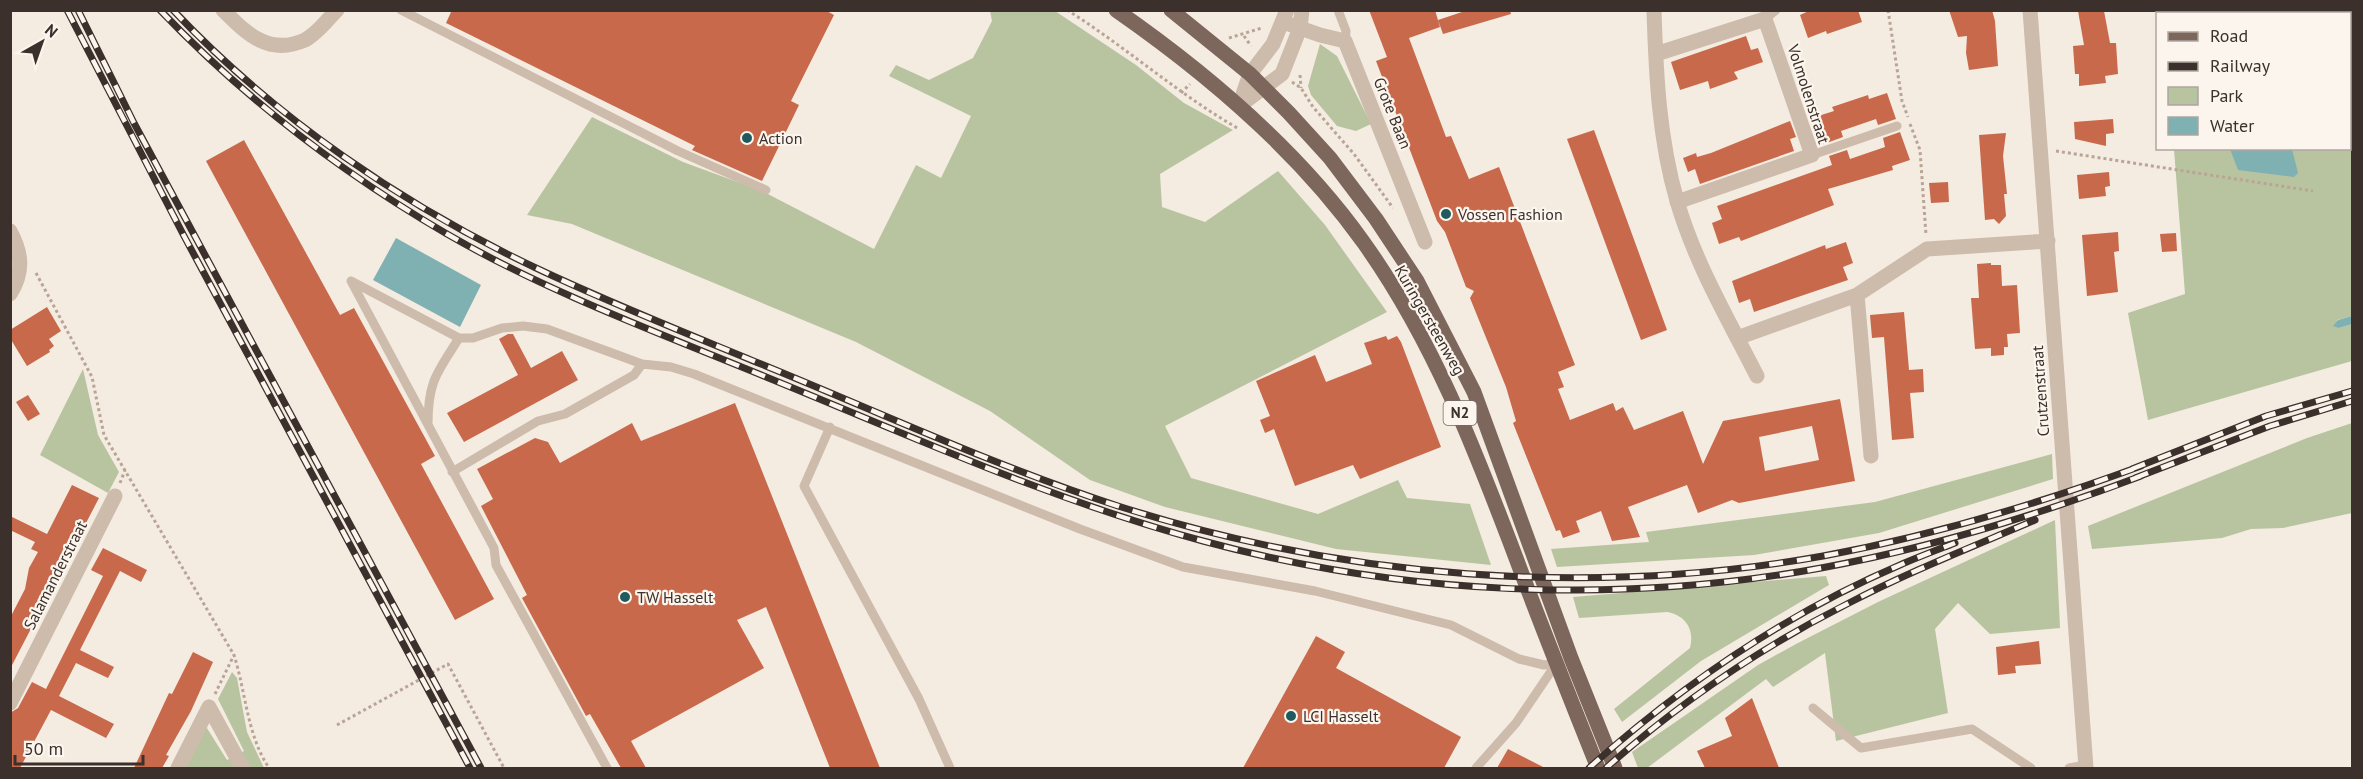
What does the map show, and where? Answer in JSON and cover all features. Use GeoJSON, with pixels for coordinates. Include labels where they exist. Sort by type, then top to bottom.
{"type":"FeatureCollection","features":[{"type":"Feature","properties":{"kind":"main road","name":"Kuringersteenweg"},"geometry":{"type":"LineString","coordinates":[[1116,10],[1180,57],[1239,106],[1311,176],[1364,243],[1412,320],[1460,414],[1598,768]]}},
{"type":"Feature","properties":{"kind":"main road","name":"Kuringersteenweg"},"geometry":{"type":"LineString","coordinates":[[1171,10],[1250,74],[1330,158],[1376,219],[1417,281],[1474,392],[1571,658],[1615,768]]}},
{"type":"Feature","properties":{"kind":"street"},"geometry":{"type":"LineString","coordinates":[[223,10],[262,44],[285,46],[307,39],[337,10]]}},
{"type":"Feature","properties":{"kind":"street"},"geometry":{"type":"LineString","coordinates":[[1239,106],[1282,74],[1300,28],[1302,10]]}},
{"type":"Feature","properties":{"kind":"street"},"geometry":{"type":"LineString","coordinates":[[1654,10],[1662,131],[1677,202],[1702,269],[1756,376]]}},
{"type":"Feature","properties":{"kind":"street","name":"Crutzenstraat"},"geometry":{"type":"LineString","coordinates":[[2030,10],[2086,767]]}},
{"type":"Feature","properties":{"kind":"street","name":"Volmolenstraat"},"geometry":{"type":"LineString","coordinates":[[1656,54],[1770,15],[1812,155],[1677,202]]}},
{"type":"Feature","properties":{"kind":"street"},"geometry":{"type":"LineString","coordinates":[[1239,106],[1250,74],[1269,52],[1285,16],[1300,28],[1345,40]]}},
{"type":"Feature","properties":{"kind":"street","name":"Grote Baan"},"geometry":{"type":"LineString","coordinates":[[1345,40],[1425,242]]}},
{"type":"Feature","properties":{"kind":"street"},"geometry":{"type":"LineString","coordinates":[[10,231],[19,247],[21,264],[17,284],[10,294]]}},
{"type":"Feature","properties":{"kind":"street"},"geometry":{"type":"LineString","coordinates":[[1737,338],[1857,295],[1928,249],[2048,241]]}},
{"type":"Feature","properties":{"kind":"street"},"geometry":{"type":"LineString","coordinates":[[1857,295],[1871,456]]}},
{"type":"Feature","properties":{"kind":"street","name":"Salamanderstraat"},"geometry":{"type":"LineString","coordinates":[[10,703],[115,496]]}},
{"type":"Feature","properties":{"kind":"street"},"geometry":{"type":"LineString","coordinates":[[209,707],[242,768]]}},
{"type":"Feature","properties":{"kind":"street"},"geometry":{"type":"LineString","coordinates":[[178,768],[209,707]]}},
{"type":"Feature","properties":{"kind":"lane"},"geometry":{"type":"LineString","coordinates":[[401,10],[678,151],[766,190]]}},
{"type":"Feature","properties":{"kind":"lane"},"geometry":{"type":"LineString","coordinates":[[1338,10],[1346,31],[1345,40]]}},
{"type":"Feature","properties":{"kind":"lane"},"geometry":{"type":"LineString","coordinates":[[1812,155],[1897,126]]}},
{"type":"Feature","properties":{"kind":"lane"},"geometry":{"type":"LineString","coordinates":[[607,768],[496,565],[494,548],[351,281],[459,338],[473,338],[502,328],[523,326],[547,329],[642,364],[671,367],[694,374],[1080,529],[1184,567],[1315,591],[1451,625],[1519,659],[1544,665],[1556,664],[1571,658]]}},
{"type":"Feature","properties":{"kind":"lane"},"geometry":{"type":"LineString","coordinates":[[428,427],[428,396],[432,380],[459,338]]}},
{"type":"Feature","properties":{"kind":"lane"},"geometry":{"type":"LineString","coordinates":[[452,472],[538,421],[565,414],[634,375],[642,364]]}},
{"type":"Feature","properties":{"kind":"lane"},"geometry":{"type":"LineString","coordinates":[[830,427],[804,486],[920,699],[950,768]]}},
{"type":"Feature","properties":{"kind":"lane"},"geometry":{"type":"LineString","coordinates":[[1476,768],[1516,723],[1556,664]]}},
{"type":"Feature","properties":{"kind":"lane"},"geometry":{"type":"LineString","coordinates":[[1813,708],[1861,748],[1972,729],[2031,768]]}},
{"type":"Feature","properties":{"kind":"lane"},"geometry":{"type":"LineString","coordinates":[[2069,768],[2086,767]]}},
{"type":"Feature","properties":{"kind":"path"},"geometry":{"type":"LineString","coordinates":[[1067,10],[1101,32],[1181,93],[1246,136]]}},
{"type":"Feature","properties":{"kind":"path"},"geometry":{"type":"LineString","coordinates":[[2042,149],[2313,191]]}},
{"type":"Feature","properties":{"kind":"path"},"geometry":{"type":"LineString","coordinates":[[33,268],[92,377],[104,435],[234,655],[242,680],[251,728],[269,768]]}},
{"type":"Feature","properties":{"kind":"path"},"geometry":{"type":"LineString","coordinates":[[209,707],[234,655]]}},
{"type":"Feature","properties":{"kind":"path"},"geometry":{"type":"LineString","coordinates":[[337,724],[448,664],[504,768]]}},
{"type":"Feature","properties":{"kind":"green space"},"geometry":{"type":"Polygon","coordinates":[[[990,11],[1055,11],[1136,65],[1184,103],[1233,130],[1160,174],[1162,207],[1205,222],[1278,171],[1325,225],[1387,312],[1165,426],[1191,478],[1318,514],[1398,480],[1407,498],[1470,504],[1491,565],[1336,549],[1165,507],[1090,480],[990,411],[856,342],[572,224],[527,215],[592,117],[683,162],[762,191],[874,249],[916,165],[941,178],[971,116],[889,76],[896,65],[929,80],[973,58],[992,21],[990,11]]]}},
{"type":"Feature","properties":{"kind":"green space"},"geometry":{"type":"Polygon","coordinates":[[[2352,11],[2352,316],[2337,320],[2339,328],[2352,324],[2352,361],[2148,420],[2128,313],[2185,294],[2174,150],[2351,150],[2351,12],[2164,12],[2352,11]]]}},
{"type":"Feature","properties":{"kind":"green space"},"geometry":{"type":"Polygon","coordinates":[[[1320,44],[1337,56],[1371,124],[1356,131],[1337,126],[1311,95],[1308,86],[1320,44]]]}},
{"type":"Feature","properties":{"kind":"green space"},"geometry":{"type":"Polygon","coordinates":[[[83,369],[98,435],[119,472],[108,493],[40,455],[83,369]]]}},
{"type":"Feature","properties":{"kind":"green space"},"geometry":{"type":"Polygon","coordinates":[[[2352,423],[2352,513],[2283,528],[2251,529],[2222,538],[2092,549],[2088,526],[2307,438],[2352,423]]]}},
{"type":"Feature","properties":{"kind":"green space"},"geometry":{"type":"Polygon","coordinates":[[[2052,454],[2053,479],[1879,533],[1754,555],[1557,567],[1551,549],[1649,542],[1646,532],[1875,502],[2052,454]]]}},
{"type":"Feature","properties":{"kind":"green space"},"geometry":{"type":"Polygon","coordinates":[[[2055,520],[2060,628],[1990,634],[1958,603],[1935,629],[1948,713],[1836,741],[1825,653],[1773,687],[1766,679],[1647,768],[1638,768],[1632,752],[1758,665],[1878,602],[2055,520]]]}},
{"type":"Feature","properties":{"kind":"green space"},"geometry":{"type":"Polygon","coordinates":[[[1826,576],[1829,585],[1701,661],[1622,722],[1614,709],[1690,648],[1690,629],[1679,616],[1667,612],[1579,618],[1573,597],[1826,576]]]}},
{"type":"Feature","properties":{"kind":"green space"},"geometry":{"type":"Polygon","coordinates":[[[232,672],[237,678],[247,732],[264,768],[184,768],[205,725],[227,760],[244,751],[218,699],[232,672]]]}},
{"type":"Feature","properties":{"kind":"water"},"geometry":{"type":"Polygon","coordinates":[[[2230,150],[2292,150],[2298,173],[2294,177],[2238,170],[2230,150]]]}},
{"type":"Feature","properties":{"kind":"water"},"geometry":{"type":"Polygon","coordinates":[[[396,238],[481,285],[460,327],[373,280],[396,238]]]}},
{"type":"Feature","properties":{"kind":"water"},"geometry":{"type":"Polygon","coordinates":[[[2352,316],[2352,324],[2339,328],[2333,326],[2338,320],[2352,316]]]}},
{"type":"Feature","properties":{"kind":"building"},"geometry":{"type":"Polygon","coordinates":[[[452,10],[825,10],[834,15],[791,101],[799,105],[762,181],[692,150],[695,146],[446,23],[452,10]]]}},
{"type":"Feature","properties":{"kind":"building"},"geometry":{"type":"Polygon","coordinates":[[[1369,10],[1435,10],[1440,27],[1409,38],[1446,137],[1451,136],[1469,179],[1499,167],[1575,365],[1558,372],[1564,387],[1558,389],[1570,420],[1613,403],[1616,411],[1623,407],[1634,430],[1683,411],[1703,464],[1723,421],[1840,399],[1855,481],[1739,503],[1732,500],[1698,513],[1687,485],[1628,507],[1640,537],[1612,541],[1601,511],[1576,521],[1580,532],[1563,538],[1560,530],[1556,531],[1513,423],[1516,421],[1506,387],[1470,298],[1474,291],[1466,287],[1445,232],[1437,221],[1376,61],[1387,57],[1369,10]],[[1812,426],[1759,437],[1765,471],[1819,460],[1812,426]]]}},
{"type":"Feature","properties":{"kind":"building"},"geometry":{"type":"Polygon","coordinates":[[[1468,10],[1510,10],[1511,14],[1443,34],[1438,20],[1468,10]]]}},
{"type":"Feature","properties":{"kind":"building"},"geometry":{"type":"Polygon","coordinates":[[[1811,10],[1858,10],[1862,22],[1808,38],[1800,15],[1811,10]]]}},
{"type":"Feature","properties":{"kind":"building"},"geometry":{"type":"Polygon","coordinates":[[[1949,10],[1992,10],[1995,21],[1998,66],[1969,70],[1966,53],[1967,36],[1958,37],[1949,10]]]}},
{"type":"Feature","properties":{"kind":"building"},"geometry":{"type":"Polygon","coordinates":[[[2078,11],[2104,11],[2110,43],[2116,43],[2118,74],[2105,76],[2106,83],[2079,86],[2079,74],[2075,74],[2073,46],[2084,45],[2078,11]]]}},
{"type":"Feature","properties":{"kind":"building"},"geometry":{"type":"Polygon","coordinates":[[[1746,36],[1751,50],[1758,48],[1763,62],[1734,72],[1738,79],[1710,89],[1708,81],[1680,90],[1671,62],[1746,36]]]}},
{"type":"Feature","properties":{"kind":"building"},"geometry":{"type":"Polygon","coordinates":[[[1887,93],[1896,119],[1878,125],[1876,119],[1841,131],[1843,137],[1824,144],[1815,117],[1834,111],[1832,107],[1868,95],[1869,99],[1887,93]]]}},
{"type":"Feature","properties":{"kind":"building"},"geometry":{"type":"Polygon","coordinates":[[[2113,119],[2114,133],[2106,134],[2106,146],[2075,139],[2074,122],[2113,119]]]}},
{"type":"Feature","properties":{"kind":"building"},"geometry":{"type":"Polygon","coordinates":[[[1790,121],[1796,137],[1790,139],[1794,151],[1700,184],[1695,169],[1688,172],[1683,158],[1696,153],[1697,157],[1711,153],[1790,121]]]}},
{"type":"Feature","properties":{"kind":"building"},"geometry":{"type":"Polygon","coordinates":[[[1594,130],[1667,330],[1641,340],[1567,139],[1594,130]]]}},
{"type":"Feature","properties":{"kind":"building"},"geometry":{"type":"Polygon","coordinates":[[[1900,132],[1910,160],[1892,166],[1893,170],[1828,189],[1834,205],[1741,241],[1739,237],[1719,244],[1712,223],[1722,219],[1717,206],[1832,165],[1829,156],[1847,150],[1850,159],[1885,147],[1883,138],[1900,132]]]}},
{"type":"Feature","properties":{"kind":"building"},"geometry":{"type":"Polygon","coordinates":[[[2006,133],[2003,156],[2007,194],[2004,194],[2006,216],[1999,224],[1994,219],[1985,220],[1979,135],[2006,133]]]}},
{"type":"Feature","properties":{"kind":"building"},"geometry":{"type":"Polygon","coordinates":[[[244,140],[340,315],[354,308],[435,456],[421,464],[494,599],[455,620],[206,161],[244,140]]]}},
{"type":"Feature","properties":{"kind":"building"},"geometry":{"type":"Polygon","coordinates":[[[2109,172],[2110,186],[2105,187],[2106,196],[2079,199],[2077,175],[2109,172]]]}},
{"type":"Feature","properties":{"kind":"building"},"geometry":{"type":"Polygon","coordinates":[[[1948,182],[1949,202],[1931,203],[1929,183],[1948,182]]]}},
{"type":"Feature","properties":{"kind":"building"},"geometry":{"type":"Polygon","coordinates":[[[2118,232],[2119,251],[2114,252],[2118,292],[2087,296],[2082,235],[2118,232]]]}},
{"type":"Feature","properties":{"kind":"building"},"geometry":{"type":"Polygon","coordinates":[[[2176,233],[2177,251],[2162,252],[2160,234],[2176,233]]]}},
{"type":"Feature","properties":{"kind":"building"},"geometry":{"type":"Polygon","coordinates":[[[1846,242],[1853,263],[1843,267],[1848,280],[1754,312],[1750,299],[1739,303],[1732,281],[1825,245],[1826,249],[1846,242]]]}},
{"type":"Feature","properties":{"kind":"building"},"geometry":{"type":"Polygon","coordinates":[[[1991,263],[1991,265],[2001,265],[2002,286],[2017,285],[2020,333],[2007,334],[2008,347],[2004,347],[2004,355],[1991,356],[1991,348],[1975,349],[1971,298],[1979,298],[1977,264],[1991,263]]]}},
{"type":"Feature","properties":{"kind":"building"},"geometry":{"type":"Polygon","coordinates":[[[47,307],[61,331],[49,339],[54,346],[49,350],[50,352],[27,366],[10,338],[10,330],[47,307]]]}},
{"type":"Feature","properties":{"kind":"building"},"geometry":{"type":"Polygon","coordinates":[[[1904,312],[1909,370],[1923,369],[1924,392],[1910,393],[1914,438],[1892,440],[1884,337],[1872,338],[1870,315],[1904,312]]]}},
{"type":"Feature","properties":{"kind":"building"},"geometry":{"type":"Polygon","coordinates":[[[513,334],[531,368],[562,351],[578,380],[464,442],[447,413],[518,375],[499,339],[513,334]]]}},
{"type":"Feature","properties":{"kind":"building"},"geometry":{"type":"Polygon","coordinates":[[[1386,336],[1388,340],[1397,336],[1401,342],[1441,447],[1360,479],[1353,465],[1295,486],[1274,429],[1265,433],[1260,420],[1270,416],[1256,381],[1315,355],[1326,382],[1372,364],[1364,343],[1386,336]]]}},
{"type":"Feature","properties":{"kind":"building"},"geometry":{"type":"Polygon","coordinates":[[[28,395],[40,414],[28,421],[16,402],[28,395]]]}},
{"type":"Feature","properties":{"kind":"building","name":"TW Hasselt"},"geometry":{"type":"Polygon","coordinates":[[[735,403],[880,768],[830,768],[766,607],[737,620],[764,668],[631,741],[646,768],[621,768],[590,714],[586,716],[522,598],[527,595],[481,506],[493,499],[477,469],[535,438],[548,442],[560,463],[632,423],[641,441],[735,403]]]}},
{"type":"Feature","properties":{"kind":"building"},"geometry":{"type":"Polygon","coordinates":[[[72,485],[99,498],[10,669],[10,618],[25,589],[29,568],[38,552],[31,549],[35,542],[10,530],[10,516],[47,534],[72,485]]]}},
{"type":"Feature","properties":{"kind":"building"},"geometry":{"type":"Polygon","coordinates":[[[103,548],[147,570],[141,582],[120,571],[80,650],[114,667],[108,678],[76,663],[59,696],[114,724],[106,738],[51,710],[20,768],[10,768],[10,713],[18,708],[32,682],[46,689],[103,576],[91,570],[103,548]]]}},
{"type":"Feature","properties":{"kind":"building"},"geometry":{"type":"Polygon","coordinates":[[[1316,636],[1345,652],[1336,668],[1461,737],[1444,768],[1243,768],[1316,636]]]}},
{"type":"Feature","properties":{"kind":"building"},"geometry":{"type":"Polygon","coordinates":[[[2039,641],[2041,664],[2015,666],[2016,673],[1998,675],[1996,647],[2039,641]]]}},
{"type":"Feature","properties":{"kind":"building"},"geometry":{"type":"Polygon","coordinates":[[[193,652],[213,662],[191,711],[166,755],[169,756],[162,768],[134,768],[169,693],[172,694],[193,652]]]}},
{"type":"Feature","properties":{"kind":"building"},"geometry":{"type":"Polygon","coordinates":[[[1752,698],[1779,768],[1705,768],[1697,751],[1732,736],[1725,718],[1752,698]]]}},
{"type":"Feature","properties":{"kind":"building"},"geometry":{"type":"Polygon","coordinates":[[[1508,749],[1545,768],[1497,768],[1508,749]]]}},
{"type":"Feature","properties":{"kind":"railway"},"geometry":{"type":"LineString","coordinates":[[67,10],[184,236],[470,768]]}},
{"type":"Feature","properties":{"kind":"railway"},"geometry":{"type":"LineString","coordinates":[[78,10],[134,123],[481,768]]}},
{"type":"Feature","properties":{"kind":"railway"},"geometry":{"type":"LineString","coordinates":[[160,10],[226,74],[332,160],[447,234],[525,275],[647,329],[984,467],[1147,525],[1278,559],[1355,573],[1432,583],[1510,589],[1589,590],[1667,587],[1744,580],[1821,568],[1902,551],[2023,517],[2141,476]]}},
{"type":"Feature","properties":{"kind":"railway"},"geometry":{"type":"LineString","coordinates":[[173,10],[212,50],[254,87],[343,156],[390,187],[486,243],[620,306],[983,457],[1073,491],[1203,531],[1290,550],[1379,565],[1468,574],[1557,578],[1646,576],[1735,569],[1823,556],[1904,539],[1984,518],[2141,466]]}},
{"type":"Feature","properties":{"kind":"railway"},"geometry":{"type":"LineString","coordinates":[[2132,469],[2266,416],[2352,391]]}},
{"type":"Feature","properties":{"kind":"railway"},"geometry":{"type":"LineString","coordinates":[[2135,478],[2270,426],[2352,401]]}},
{"type":"Feature","properties":{"kind":"railway"},"geometry":{"type":"LineString","coordinates":[[1606,768],[1691,699],[1783,639],[1893,581],[2035,520]]}},
{"type":"Feature","properties":{"kind":"railway"},"geometry":{"type":"LineString","coordinates":[[1589,768],[1624,737],[1698,680],[1776,629],[1857,584],[1955,543]]}},
{"type":"Feature","properties":{"kind":"place","name":"Action"},"geometry":{"type":"Point","coordinates":[747,138]}},
{"type":"Feature","properties":{"kind":"place","name":"Vossen Fashion"},"geometry":{"type":"Point","coordinates":[1446,214]}},
{"type":"Feature","properties":{"kind":"place","name":"TW Hasselt"},"geometry":{"type":"Point","coordinates":[625,597]}},
{"type":"Feature","properties":{"kind":"place","name":"LCI Hasselt"},"geometry":{"type":"Point","coordinates":[1291,716]}}]}
